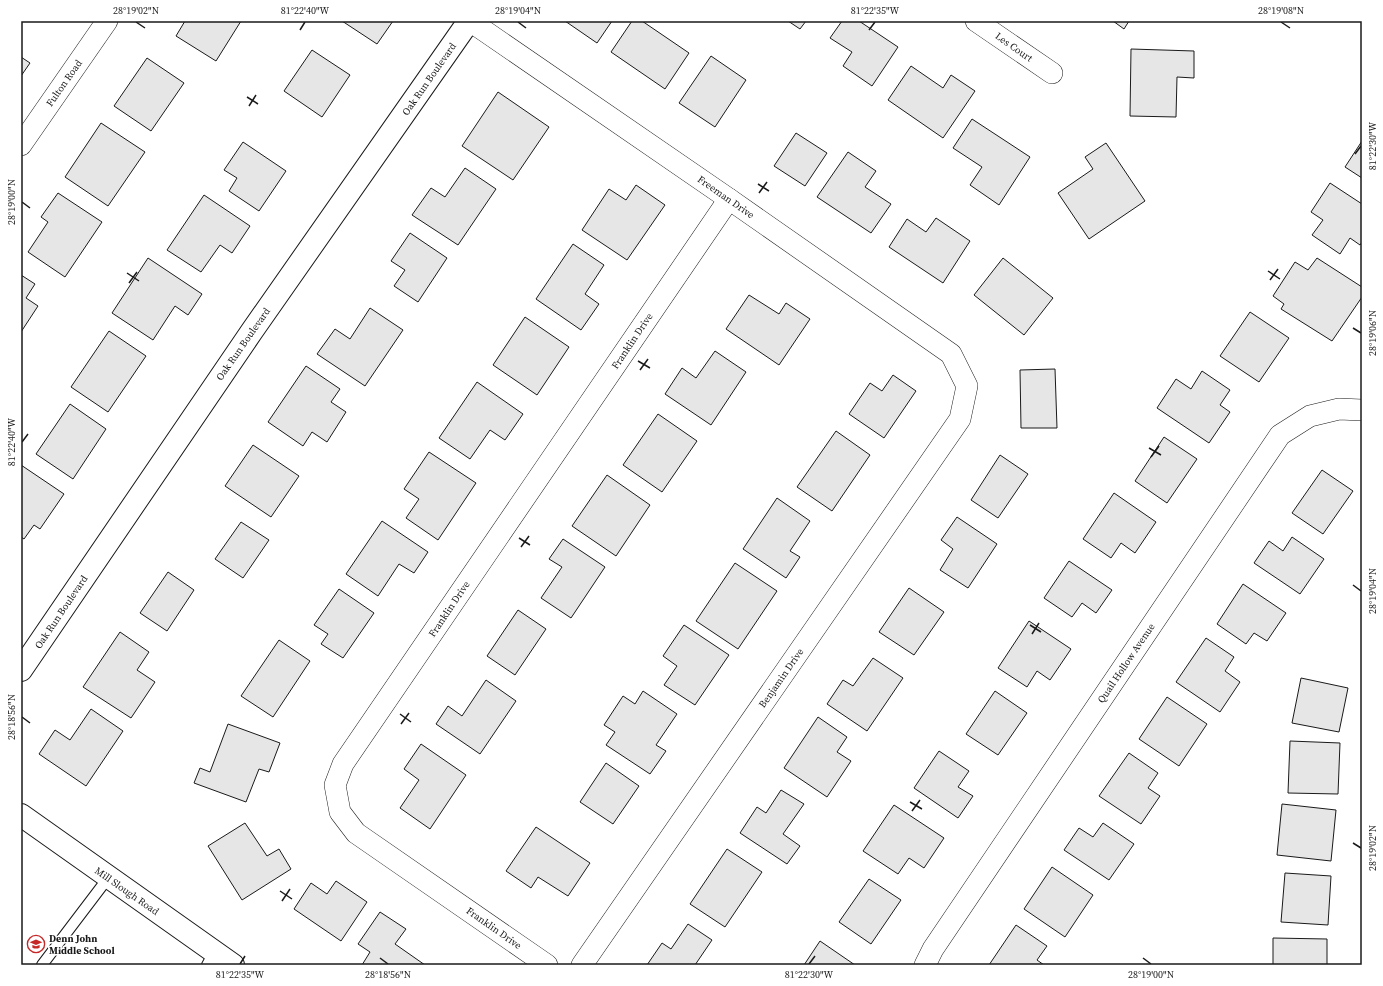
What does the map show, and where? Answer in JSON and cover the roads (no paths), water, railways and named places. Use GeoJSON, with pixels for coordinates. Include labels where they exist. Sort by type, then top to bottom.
{"type":"FeatureCollection","features":[{"type":"Feature","properties":{"kind":"street","name":"Fulton Road"},"geometry":{"type":"LineString","coordinates":[[21,145],[107,21]]}},
{"type":"Feature","properties":{"kind":"street","name":"Freeman Drive"},"geometry":{"type":"LineString","coordinates":[[469,21],[729,199],[951,354],[967,386]]}},
{"type":"Feature","properties":{"kind":"street","name":"Oak Run Boulevard"},"geometry":{"type":"LineString","coordinates":[[21,670],[252,331],[469,21]]}},
{"type":"Feature","properties":{"kind":"street","name":"Les Court"},"geometry":{"type":"LineString","coordinates":[[976,21],[1052,73]]}},
{"type":"Feature","properties":{"kind":"street","name":"Franklin Drive"},"geometry":{"type":"LineString","coordinates":[[548,965],[356,833],[340,812],[335,785],[343,764],[729,199]]}},
{"type":"Feature","properties":{"kind":"street","name":"Benjamin Drive"},"geometry":{"type":"LineString","coordinates":[[582,965],[960,419],[967,386]]}},
{"type":"Feature","properties":{"kind":"street","name":"Quail Hollow Avenue"},"geometry":{"type":"LineString","coordinates":[[925,965],[933,949],[1280,435],[1310,416],[1339,409],[1362,410]]}},
{"type":"Feature","properties":{"kind":"street","name":"Mill Slough Road"},"geometry":{"type":"LineString","coordinates":[[21,815],[108,878],[211,958],[233,965]]}},
{"type":"Feature","properties":{"kind":"lane"},"geometry":{"type":"LineString","coordinates":[[42,965],[108,878]]}},
{"type":"Feature","properties":{"kind":"place","name":"Denn John Middle School"},"geometry":{"type":"Point","coordinates":[36,944]}}]}
